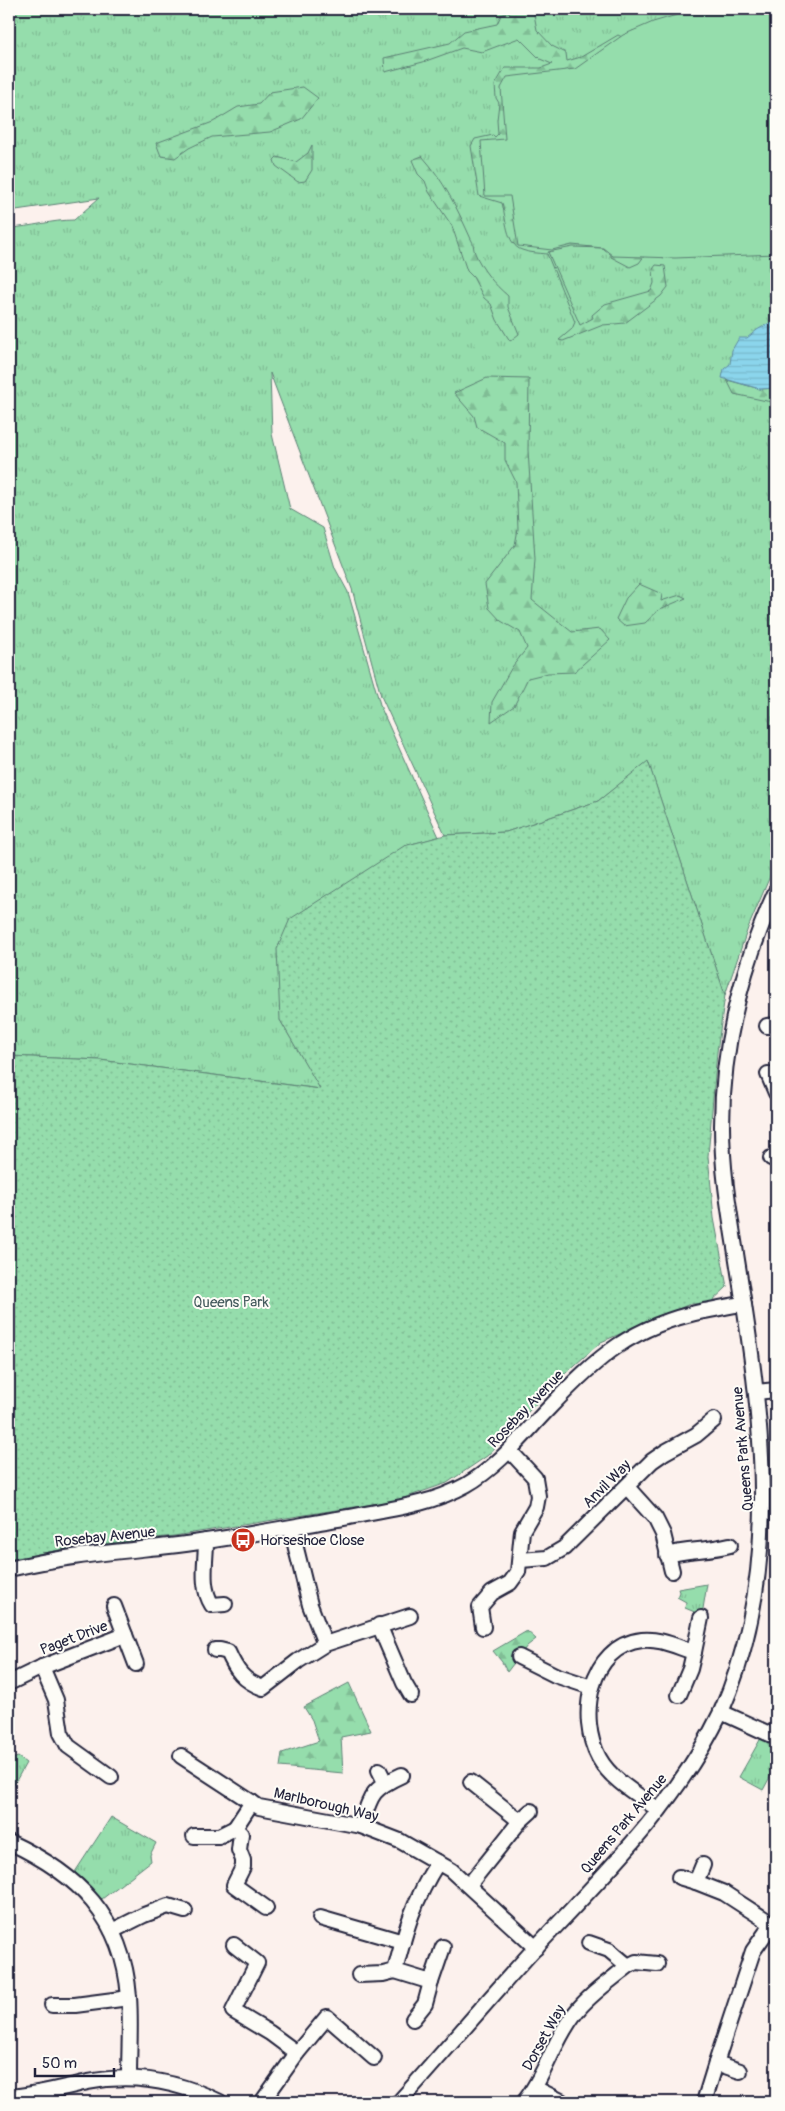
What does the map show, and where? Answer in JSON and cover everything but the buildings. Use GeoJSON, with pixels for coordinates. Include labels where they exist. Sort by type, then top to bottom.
{"type":"FeatureCollection","features":[{"type":"Feature","properties":{"kind":"street","name":"Queens Park Avenue"},"geometry":{"type":"LineString","coordinates":[[401,2102],[536,1948],[614,1863],[685,1775],[721,1712],[745,1646],[761,1566],[765,1520],[765,1487],[756,1392],[726,1196],[722,1127],[724,1089],[732,1027],[756,939],[776,891]]}},
{"type":"Feature","properties":{"kind":"street"},"geometry":{"type":"LineString","coordinates":[[768,1074],[776,1093]]}},
{"type":"Feature","properties":{"kind":"street","name":"Rosebay Avenue"},"geometry":{"type":"LineString","coordinates":[[9,1569],[49,1559],[89,1553],[206,1541],[291,1528],[409,1506],[436,1499],[467,1484],[510,1451],[590,1366],[618,1344],[643,1330],[674,1318],[744,1304]]}},
{"type":"Feature","properties":{"kind":"street"},"geometry":{"type":"LineString","coordinates":[[756,1392],[776,1390]]}},
{"type":"Feature","properties":{"kind":"street","name":"Anvil Way"},"geometry":{"type":"LineString","coordinates":[[520,1560],[547,1558],[564,1548],[652,1461],[696,1435],[714,1420]]}},
{"type":"Feature","properties":{"kind":"street"},"geometry":{"type":"LineString","coordinates":[[483,1627],[480,1607],[492,1593],[510,1583],[518,1572],[522,1531],[536,1507],[538,1496],[535,1478],[510,1451]]}},
{"type":"Feature","properties":{"kind":"street"},"geometry":{"type":"LineString","coordinates":[[627,1487],[656,1518],[672,1571]]}},
{"type":"Feature","properties":{"kind":"street"},"geometry":{"type":"LineString","coordinates":[[291,1528],[310,1605],[325,1644]]}},
{"type":"Feature","properties":{"kind":"street"},"geometry":{"type":"LineString","coordinates":[[206,1541],[206,1566],[203,1576],[209,1601],[212,1605],[225,1604]]}},
{"type":"Feature","properties":{"kind":"street"},"geometry":{"type":"LineString","coordinates":[[667,1555],[683,1551],[709,1551],[730,1545]]}},
{"type":"Feature","properties":{"kind":"street","name":"Paget Drive"},"geometry":{"type":"LineString","coordinates":[[114,1606],[136,1664]]}},
{"type":"Feature","properties":{"kind":"street"},"geometry":{"type":"LineString","coordinates":[[215,1650],[228,1652],[238,1673],[250,1683],[263,1688],[298,1661],[325,1644],[410,1616]]}},
{"type":"Feature","properties":{"kind":"street"},"geometry":{"type":"LineString","coordinates":[[679,1695],[690,1669],[701,1618]]}},
{"type":"Feature","properties":{"kind":"street"},"geometry":{"type":"LineString","coordinates":[[379,1625],[411,1695]]}},
{"type":"Feature","properties":{"kind":"street","name":"Paget Drive"},"geometry":{"type":"LineString","coordinates":[[9,1683],[42,1668],[125,1636]]}},
{"type":"Feature","properties":{"kind":"street"},"geometry":{"type":"LineString","coordinates":[[658,1810],[616,1778],[599,1758],[589,1731],[588,1715],[591,1687],[598,1672],[610,1657],[626,1644],[641,1640],[655,1640],[694,1652]]}},
{"type":"Feature","properties":{"kind":"street"},"geometry":{"type":"LineString","coordinates":[[520,1657],[556,1675],[591,1687]]}},
{"type":"Feature","properties":{"kind":"street"},"geometry":{"type":"LineString","coordinates":[[42,1668],[56,1700],[61,1733],[68,1746],[110,1777]]}},
{"type":"Feature","properties":{"kind":"street"},"geometry":{"type":"LineString","coordinates":[[721,1712],[776,1737]]}},
{"type":"Feature","properties":{"kind":"street","name":"Marlborough Way"},"geometry":{"type":"LineString","coordinates":[[181,1756],[259,1807],[361,1826],[400,1841],[438,1862],[469,1885],[536,1948]]}},
{"type":"Feature","properties":{"kind":"street"},"geometry":{"type":"LineString","coordinates":[[361,1826],[371,1797],[382,1776],[402,1775]]}},
{"type":"Feature","properties":{"kind":"street"},"geometry":{"type":"LineString","coordinates":[[471,1782],[520,1821]]}},
{"type":"Feature","properties":{"kind":"street","name":"Marlborough Way"},"geometry":{"type":"LineString","coordinates":[[235,1828],[252,1802]]}},
{"type":"Feature","properties":{"kind":"street"},"geometry":{"type":"LineString","coordinates":[[469,1885],[520,1821],[531,1811]]}},
{"type":"Feature","properties":{"kind":"street"},"geometry":{"type":"LineString","coordinates":[[194,1836],[219,1836],[235,1828],[241,1834],[238,1850],[243,1860],[243,1867],[234,1885],[266,1908]]}},
{"type":"Feature","properties":{"kind":"street"},"geometry":{"type":"LineString","coordinates":[[9,1842],[37,1855],[70,1878],[96,1904],[112,1931],[124,1963],[129,1998],[129,2078]]}},
{"type":"Feature","properties":{"kind":"street"},"geometry":{"type":"LineString","coordinates":[[395,1971],[413,1906],[422,1887],[438,1862]]}},
{"type":"Feature","properties":{"kind":"street"},"geometry":{"type":"LineString","coordinates":[[696,1882],[703,1865]]}},
{"type":"Feature","properties":{"kind":"street"},"geometry":{"type":"LineString","coordinates":[[679,1877],[724,1893],[774,1925],[753,1951],[704,2102]]}},
{"type":"Feature","properties":{"kind":"street"},"geometry":{"type":"LineString","coordinates":[[112,1931],[144,1915],[168,1906],[185,1911]]}},
{"type":"Feature","properties":{"kind":"street"},"geometry":{"type":"LineString","coordinates":[[320,1918],[403,1942]]}},
{"type":"Feature","properties":{"kind":"street"},"geometry":{"type":"LineString","coordinates":[[590,1943],[609,1950],[628,1966],[636,1962],[657,1964]]}},
{"type":"Feature","properties":{"kind":"street"},"geometry":{"type":"LineString","coordinates":[[234,1945],[258,1962],[233,2011],[270,2033],[297,2053]]}},
{"type":"Feature","properties":{"kind":"street"},"geometry":{"type":"LineString","coordinates":[[413,2019],[425,2004],[443,1947]]}},
{"type":"Feature","properties":{"kind":"street","name":"Dorset Way"},"geometry":{"type":"LineString","coordinates":[[524,2102],[535,2088],[565,2028],[576,2012],[587,2000],[628,1966]]}},
{"type":"Feature","properties":{"kind":"street"},"geometry":{"type":"LineString","coordinates":[[359,1975],[383,1974],[395,1971],[431,1982]]}},
{"type":"Feature","properties":{"kind":"street"},"geometry":{"type":"LineString","coordinates":[[52,2005],[75,2005],[129,1998]]}},
{"type":"Feature","properties":{"kind":"street"},"geometry":{"type":"LineString","coordinates":[[262,2102],[297,2053],[327,2017],[374,2058]]}},
{"type":"Feature","properties":{"kind":"street"},"geometry":{"type":"LineString","coordinates":[[716,2063],[740,2071]]}},
{"type":"Feature","properties":{"kind":"street"},"geometry":{"type":"LineString","coordinates":[[9,2097],[47,2093],[89,2082],[129,2078],[169,2084],[199,2098],[220,2102]]}},
{"type":"Feature","properties":{"kind":"street","name":"Dorset Way"},"geometry":{"type":"LineString","coordinates":[[535,2088],[563,2102]]}},
{"type":"Feature","properties":{"kind":"green space"},"geometry":{"type":"Polygon","coordinates":[[[9,9],[776,9],[776,866],[748,928],[725,995],[648,762],[598,801],[506,832],[445,835],[381,696],[352,589],[270,373],[272,434],[290,509],[323,528],[335,568],[348,592],[381,708],[439,837],[404,846],[280,1020],[321,1089],[100,1060],[9,1056],[9,228],[74,220],[99,198],[9,211],[9,9]]]}},
{"type":"Feature","properties":{"kind":"green space"},"geometry":{"type":"Polygon","coordinates":[[[520,9],[533,9],[537,30],[552,46],[566,53],[567,61],[581,57],[618,35],[624,38],[648,251],[639,263],[630,267],[611,257],[611,254],[603,248],[573,247],[548,252],[580,325],[593,318],[592,315],[605,304],[651,291],[654,283],[653,269],[656,265],[665,266],[668,287],[661,296],[625,323],[603,325],[563,341],[559,340],[572,329],[575,322],[547,254],[528,252],[517,247],[510,237],[502,203],[479,196],[471,146],[475,139],[493,135],[495,137],[498,134],[499,103],[496,98],[495,85],[505,68],[541,68],[552,64],[540,59],[519,38],[482,52],[462,48],[423,62],[385,72],[384,58],[450,43],[464,31],[497,24],[501,15],[520,9]]]}},
{"type":"Feature","properties":{"kind":"green space"},"geometry":{"type":"Polygon","coordinates":[[[697,9],[776,9],[776,254],[675,258],[613,256],[603,248],[572,245],[552,250],[518,246],[510,196],[485,196],[481,141],[505,139],[501,88],[507,77],[575,69],[623,35],[653,22],[697,9]]]}},
{"type":"Feature","properties":{"kind":"green space"},"geometry":{"type":"Polygon","coordinates":[[[303,87],[318,98],[301,119],[270,132],[212,137],[189,148],[175,158],[161,156],[156,143],[213,122],[238,107],[259,104],[270,92],[303,87]]]}},
{"type":"Feature","properties":{"kind":"green space"},"geometry":{"type":"Polygon","coordinates":[[[312,145],[312,170],[305,181],[298,182],[276,166],[274,160],[277,157],[296,162],[308,153],[312,145]]]}},
{"type":"Feature","properties":{"kind":"green space"},"geometry":{"type":"Polygon","coordinates":[[[422,156],[437,175],[461,217],[481,265],[493,282],[508,296],[508,307],[519,334],[510,341],[497,320],[491,304],[484,298],[473,277],[467,271],[452,226],[429,192],[425,181],[418,174],[412,160],[422,156]]]}},
{"type":"Feature","properties":{"kind":"green space"},"geometry":{"type":"Polygon","coordinates":[[[487,378],[529,379],[528,450],[535,559],[532,600],[572,632],[600,629],[610,640],[574,672],[548,673],[528,678],[514,706],[491,722],[492,702],[512,667],[527,648],[520,632],[501,621],[489,608],[485,584],[515,545],[518,529],[516,482],[505,460],[505,443],[477,427],[474,416],[454,393],[487,378]]]}},
{"type":"Feature","properties":{"kind":"green space"},"geometry":{"type":"Polygon","coordinates":[[[727,380],[760,389],[776,388],[776,403],[734,394],[727,380]]]}},
{"type":"Feature","properties":{"kind":"green space"},"geometry":{"type":"Polygon","coordinates":[[[639,584],[662,594],[661,601],[680,595],[686,598],[660,609],[645,623],[624,626],[616,619],[626,598],[639,584]]]}},
{"type":"Feature","properties":{"kind":"green space","name":"Queens Park"},"geometry":{"type":"Polygon","coordinates":[[[648,761],[725,995],[717,1052],[708,1156],[714,1218],[727,1287],[710,1303],[690,1304],[601,1342],[558,1380],[487,1456],[447,1483],[398,1500],[174,1536],[74,1547],[9,1560],[9,1056],[100,1060],[320,1089],[280,1020],[277,949],[290,919],[404,846],[445,835],[506,832],[598,801],[648,761]]]}},
{"type":"Feature","properties":{"kind":"green space"},"geometry":{"type":"Polygon","coordinates":[[[707,1584],[702,1615],[685,1608],[686,1602],[677,1597],[678,1589],[707,1584]]]}},
{"type":"Feature","properties":{"kind":"green space"},"geometry":{"type":"Polygon","coordinates":[[[527,1631],[536,1639],[527,1646],[507,1672],[493,1651],[527,1631]]]}},
{"type":"Feature","properties":{"kind":"green space"},"geometry":{"type":"Polygon","coordinates":[[[349,1683],[371,1731],[341,1737],[343,1773],[280,1767],[282,1753],[319,1741],[312,1720],[304,1707],[349,1683]]]}},
{"type":"Feature","properties":{"kind":"green space"},"geometry":{"type":"Polygon","coordinates":[[[765,1731],[776,1737],[776,1766],[763,1790],[739,1777],[765,1731]]]}},
{"type":"Feature","properties":{"kind":"green space"},"geometry":{"type":"Polygon","coordinates":[[[18,1757],[26,1763],[11,1790],[9,1789],[9,1760],[18,1757]]]}},
{"type":"Feature","properties":{"kind":"green space"},"geometry":{"type":"Polygon","coordinates":[[[111,1817],[156,1843],[150,1855],[151,1861],[102,1899],[75,1872],[111,1817]]]}},
{"type":"Feature","properties":{"kind":"water"},"geometry":{"type":"Polygon","coordinates":[[[776,319],[776,388],[760,389],[722,378],[724,369],[730,364],[732,350],[739,338],[747,338],[776,319]]]}},
{"type":"Feature","properties":{"kind":"place","name":"Horseshoe Close"},"geometry":{"type":"Point","coordinates":[243,1540]}}]}
